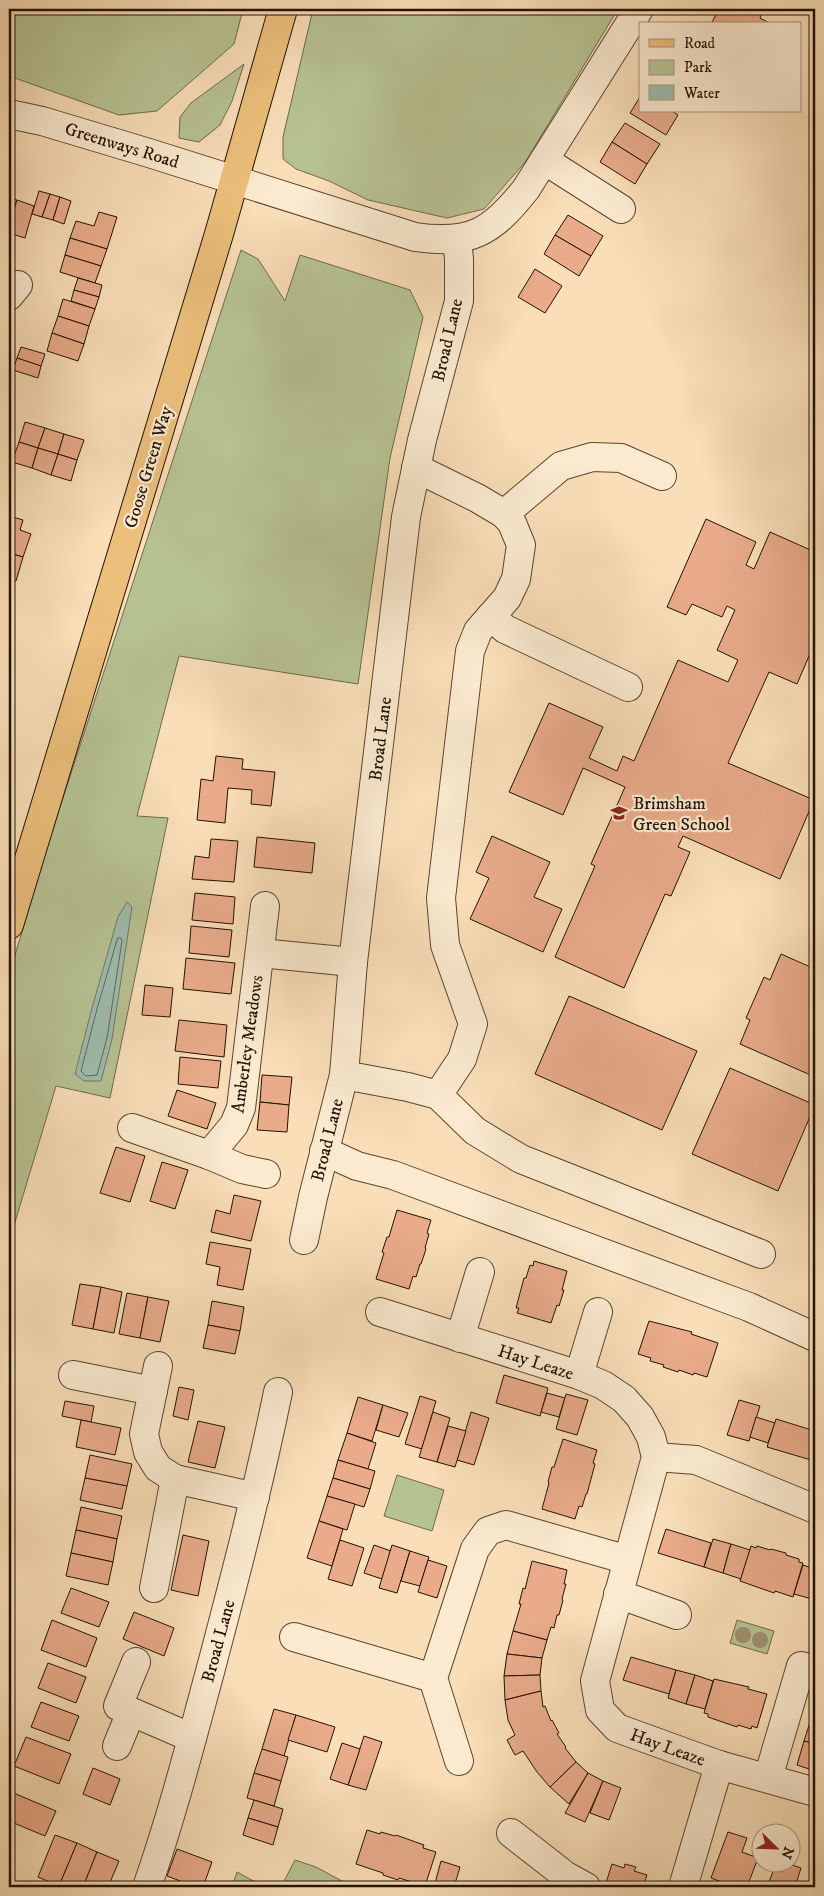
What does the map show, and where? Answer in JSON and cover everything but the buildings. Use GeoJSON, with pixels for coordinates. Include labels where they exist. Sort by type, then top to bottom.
{"type":"FeatureCollection","features":[{"type":"Feature","properties":{"kind":"main road","name":"Goose Green Way"},"geometry":{"type":"LineString","coordinates":[[9,925],[213,254],[283,9]]}},
{"type":"Feature","properties":{"kind":"street"},"geometry":{"type":"LineString","coordinates":[[234,180],[415,237],[436,240],[457,239],[486,230],[507,213],[526,189],[639,9]]}},
{"type":"Feature","properties":{"kind":"street","name":"Greenways Road"},"geometry":{"type":"LineString","coordinates":[[9,114],[42,121],[234,180]]}},
{"type":"Feature","properties":{"kind":"street"},"geometry":{"type":"LineString","coordinates":[[544,160],[621,210]]}},
{"type":"Feature","properties":{"kind":"street","name":"Broad Lane"},"geometry":{"type":"LineString","coordinates":[[304,1240],[324,1151],[344,1075],[353,962],[406,518],[422,440],[459,300],[457,239]]}},
{"type":"Feature","properties":{"kind":"street"},"geometry":{"type":"LineString","coordinates":[[504,514],[561,466],[592,457],[622,458],[662,476]]}},
{"type":"Feature","properties":{"kind":"street"},"geometry":{"type":"LineString","coordinates":[[416,468],[477,498],[504,514],[512,523],[520,545],[516,579],[507,598],[478,631],[470,651],[441,898],[445,945],[472,1024],[462,1058],[438,1095]]}},
{"type":"Feature","properties":{"kind":"street"},"geometry":{"type":"LineString","coordinates":[[491,616],[505,629],[628,687]]}},
{"type":"Feature","properties":{"kind":"street","name":"Amberley Meadows"},"geometry":{"type":"LineString","coordinates":[[209,1155],[234,1125],[241,1108],[266,906]]}},
{"type":"Feature","properties":{"kind":"street","name":"Amberley Meadows"},"geometry":{"type":"LineString","coordinates":[[260,953],[353,962]]}},
{"type":"Feature","properties":{"kind":"street"},"geometry":{"type":"LineString","coordinates":[[344,1075],[408,1087],[438,1095],[475,1131],[521,1159],[761,1254]]}},
{"type":"Feature","properties":{"kind":"street"},"geometry":{"type":"LineString","coordinates":[[132,1128],[209,1155],[242,1169],[266,1174]]}},
{"type":"Feature","properties":{"kind":"street"},"geometry":{"type":"LineString","coordinates":[[324,1151],[357,1166],[393,1175],[749,1306],[815,1337]]}},
{"type":"Feature","properties":{"kind":"street"},"geometry":{"type":"LineString","coordinates":[[460,1338],[480,1272]]}},
{"type":"Feature","properties":{"kind":"street","name":"Hay Leaze"},"geometry":{"type":"LineString","coordinates":[[380,1312],[579,1375],[603,1384],[624,1399],[640,1417],[652,1437],[656,1457],[595,1681],[600,1710],[617,1728],[719,1765],[815,1792]]}},
{"type":"Feature","properties":{"kind":"street"},"geometry":{"type":"LineString","coordinates":[[579,1375],[598,1312]]}},
{"type":"Feature","properties":{"kind":"street"},"geometry":{"type":"LineString","coordinates":[[73,1375],[156,1378],[144,1434],[148,1452],[158,1468],[175,1479],[255,1497]]}},
{"type":"Feature","properties":{"kind":"street","name":"Broad Lane"},"geometry":{"type":"LineString","coordinates":[[147,1887],[168,1826],[192,1738],[255,1497],[278,1392]]}},
{"type":"Feature","properties":{"kind":"street"},"geometry":{"type":"LineString","coordinates":[[656,1457],[696,1460],[815,1509]]}},
{"type":"Feature","properties":{"kind":"street"},"geometry":{"type":"LineString","coordinates":[[154,1588],[175,1479]]}},
{"type":"Feature","properties":{"kind":"street"},"geometry":{"type":"LineString","coordinates":[[459,1761],[433,1678],[475,1549],[488,1530],[506,1524],[628,1560]]}},
{"type":"Feature","properties":{"kind":"street"},"geometry":{"type":"LineString","coordinates":[[618,1594],[677,1615]]}},
{"type":"Feature","properties":{"kind":"street"},"geometry":{"type":"LineString","coordinates":[[294,1637],[433,1678]]}},
{"type":"Feature","properties":{"kind":"street"},"geometry":{"type":"LineString","coordinates":[[136,1662],[118,1706],[192,1738]]}},
{"type":"Feature","properties":{"kind":"street"},"geometry":{"type":"LineString","coordinates":[[768,1778],[801,1666],[815,1670]]}},
{"type":"Feature","properties":{"kind":"street"},"geometry":{"type":"LineString","coordinates":[[117,1746],[132,1712]]}},
{"type":"Feature","properties":{"kind":"street"},"geometry":{"type":"LineString","coordinates":[[683,1887],[719,1765]]}},
{"type":"Feature","properties":{"kind":"street"},"geometry":{"type":"LineString","coordinates":[[511,1834],[566,1876],[586,1887]]}},
{"type":"Feature","properties":{"kind":"green space"},"geometry":{"type":"Polygon","coordinates":[[[9,9],[243,9],[234,44],[157,111],[119,115],[9,76],[9,9]]]}},
{"type":"Feature","properties":{"kind":"green space"},"geometry":{"type":"Polygon","coordinates":[[[313,9],[618,9],[526,161],[484,209],[447,218],[368,200],[329,181],[296,169],[283,159],[283,137],[313,9]]]}},
{"type":"Feature","properties":{"kind":"green space"},"geometry":{"type":"Polygon","coordinates":[[[244,64],[232,101],[220,125],[199,142],[179,138],[180,117],[191,103],[244,64]]]}},
{"type":"Feature","properties":{"kind":"green space"},"geometry":{"type":"Polygon","coordinates":[[[241,250],[258,259],[285,301],[300,255],[410,290],[423,317],[390,458],[358,684],[179,656],[137,816],[168,818],[110,1098],[56,1086],[9,1242],[9,975],[50,838],[241,250]]]}},
{"type":"Feature","properties":{"kind":"green space"},"geometry":{"type":"Polygon","coordinates":[[[397,1475],[444,1490],[432,1531],[384,1516],[397,1475]]]}},
{"type":"Feature","properties":{"kind":"green space"},"geometry":{"type":"Polygon","coordinates":[[[737,1620],[774,1631],[767,1654],[730,1643],[737,1620]]]}},
{"type":"Feature","properties":{"kind":"green space"},"geometry":{"type":"Polygon","coordinates":[[[295,1860],[316,1867],[353,1887],[281,1887],[295,1860]]]}},
{"type":"Feature","properties":{"kind":"green space"},"geometry":{"type":"Polygon","coordinates":[[[237,1872],[264,1887],[232,1887],[237,1872]]]}},
{"type":"Feature","properties":{"kind":"water"},"geometry":{"type":"Polygon","coordinates":[[[127,902],[132,907],[112,1039],[101,1081],[84,1081],[75,1074],[118,917],[127,902]]]}},
{"type":"Feature","properties":{"kind":"place","name":"Brimsham Green School"},"geometry":{"type":"Point","coordinates":[619,813]}}]}
